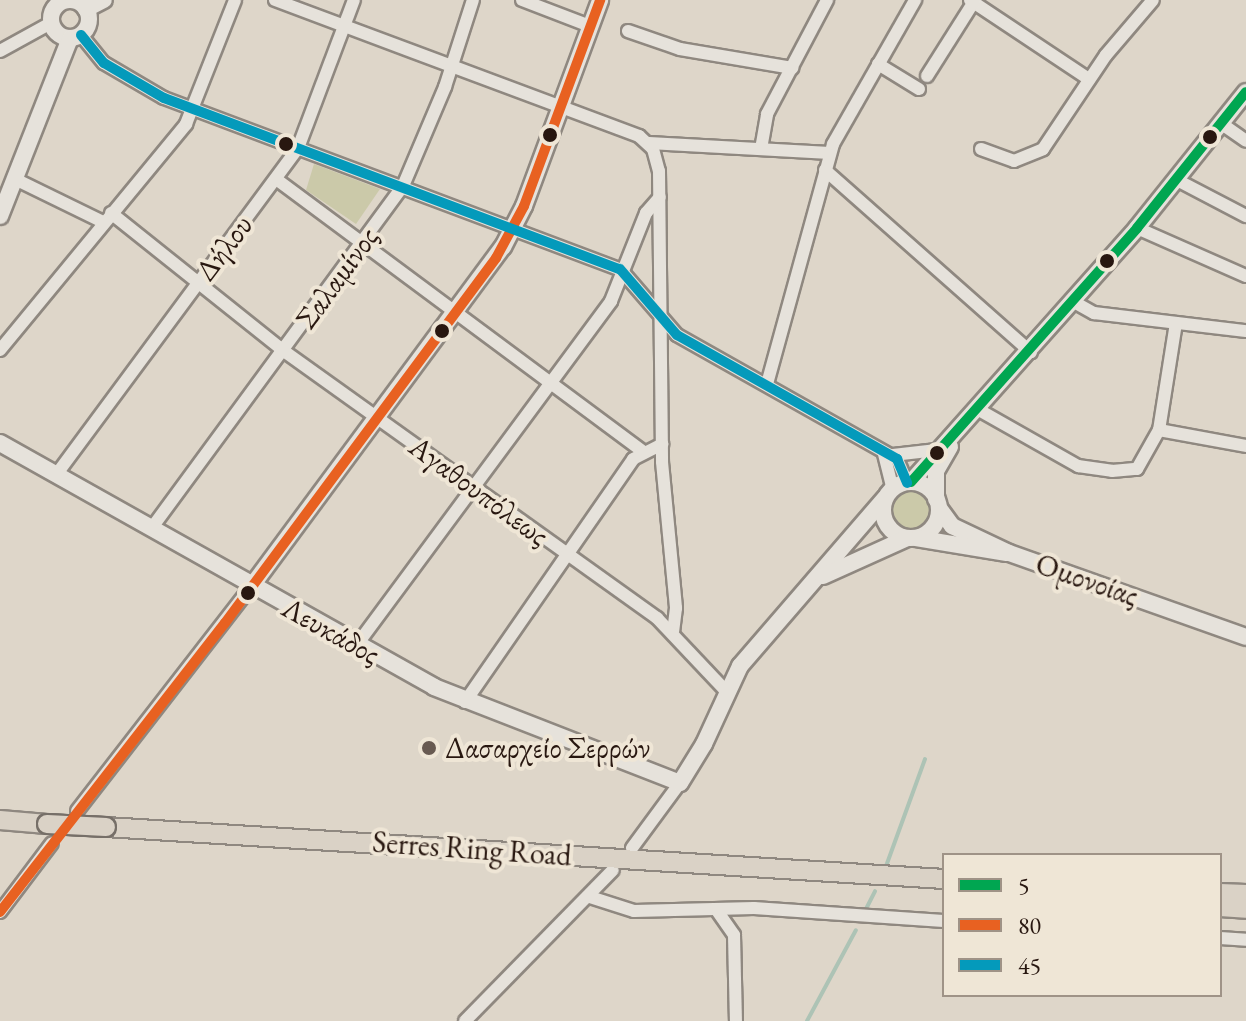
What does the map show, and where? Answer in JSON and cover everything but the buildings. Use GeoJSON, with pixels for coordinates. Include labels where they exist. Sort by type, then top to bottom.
{"type":"FeatureCollection","features":[{"type":"Feature","properties":{"kind":"main road","name":"Serres Ring Road"},"geometry":{"type":"LineString","coordinates":[[0,820],[942,879]]}},
{"type":"Feature","properties":{"kind":"main road"},"geometry":{"type":"LineString","coordinates":[[1222,893],[1246,894]]}},
{"type":"Feature","properties":{"kind":"main road"},"geometry":{"type":"LineString","coordinates":[[1222,907],[1246,909]]}},
{"type":"Feature","properties":{"kind":"street"},"geometry":{"type":"LineString","coordinates":[[86,9],[104,0]]}},
{"type":"Feature","properties":{"kind":"street"},"geometry":{"type":"LineString","coordinates":[[0,350],[183,129],[235,0]]}},
{"type":"Feature","properties":{"kind":"street"},"geometry":{"type":"LineString","coordinates":[[275,0],[649,143],[830,153]]}},
{"type":"Feature","properties":{"kind":"street","name":"Δήλου"},"geometry":{"type":"LineString","coordinates":[[56,475],[298,148],[354,0]]}},
{"type":"Feature","properties":{"kind":"street","name":"Σαλαμίνος"},"geometry":{"type":"LineString","coordinates":[[151,529],[403,186],[473,0]]}},
{"type":"Feature","properties":{"kind":"street"},"geometry":{"type":"LineString","coordinates":[[522,0],[590,26]]}},
{"type":"Feature","properties":{"kind":"street"},"geometry":{"type":"LineString","coordinates":[[77,811],[456,316],[514,228],[600,0]]}},
{"type":"Feature","properties":{"kind":"street"},"geometry":{"type":"LineString","coordinates":[[761,149],[767,114],[827,0]]}},
{"type":"Feature","properties":{"kind":"street"},"geometry":{"type":"LineString","coordinates":[[767,384],[830,153],[913,0]]}},
{"type":"Feature","properties":{"kind":"street"},"geometry":{"type":"LineString","coordinates":[[981,149],[1014,161],[1037,153],[1089,79],[1153,0]]}},
{"type":"Feature","properties":{"kind":"street"},"geometry":{"type":"LineString","coordinates":[[0,51],[51,23],[61,1],[78,2],[86,9],[89,23],[76,36],[0,216]]}},
{"type":"Feature","properties":{"kind":"street"},"geometry":{"type":"LineString","coordinates":[[927,76],[973,1],[1089,79]]}},
{"type":"Feature","properties":{"kind":"street"},"geometry":{"type":"LineString","coordinates":[[51,23],[57,33],[76,36],[115,71],[193,110],[403,186],[626,273],[682,338],[767,384],[904,467],[886,524],[912,538],[1009,553]]}},
{"type":"Feature","properties":{"kind":"street"},"geometry":{"type":"LineString","coordinates":[[628,31],[680,49],[792,68]]}},
{"type":"Feature","properties":{"kind":"street"},"geometry":{"type":"LineString","coordinates":[[878,64],[919,89]]}},
{"type":"Feature","properties":{"kind":"street"},"geometry":{"type":"LineString","coordinates":[[632,848],[680,783],[704,744],[725,690],[750,653],[899,488],[937,450],[954,438],[1031,352],[1177,180],[1246,92]]}},
{"type":"Feature","properties":{"kind":"street"},"geometry":{"type":"LineString","coordinates":[[1222,124],[1246,141]]}},
{"type":"Feature","properties":{"kind":"street"},"geometry":{"type":"LineString","coordinates":[[649,143],[658,162],[660,197],[662,444],[676,608],[673,631]]}},
{"type":"Feature","properties":{"kind":"street"},"geometry":{"type":"LineString","coordinates":[[825,170],[1031,352]]}},
{"type":"Feature","properties":{"kind":"street","name":"Αγαθουπόλεως"},"geometry":{"type":"LineString","coordinates":[[15,179],[107,218],[284,351],[673,631],[725,690]]}},
{"type":"Feature","properties":{"kind":"street"},"geometry":{"type":"LineString","coordinates":[[276,179],[360,245],[642,451]]}},
{"type":"Feature","properties":{"kind":"street"},"geometry":{"type":"LineString","coordinates":[[1177,180],[1246,216]]}},
{"type":"Feature","properties":{"kind":"street"},"geometry":{"type":"LineString","coordinates":[[356,646],[549,384],[626,273],[644,217],[660,197]]}},
{"type":"Feature","properties":{"kind":"street"},"geometry":{"type":"LineString","coordinates":[[1137,228],[1246,276]]}},
{"type":"Feature","properties":{"kind":"street"},"geometry":{"type":"LineString","coordinates":[[1074,302],[1094,313],[1246,331]]}},
{"type":"Feature","properties":{"kind":"street"},"geometry":{"type":"LineString","coordinates":[[979,410],[1078,466],[1112,471],[1137,469],[1159,430],[1176,323]]}},
{"type":"Feature","properties":{"kind":"street"},"geometry":{"type":"LineString","coordinates":[[1159,430],[1246,446]]}},
{"type":"Feature","properties":{"kind":"street"},"geometry":{"type":"LineString","coordinates":[[818,579],[912,538],[935,524],[938,504],[936,471],[954,438]]}},
{"type":"Feature","properties":{"kind":"street","name":"Λευκάδος"},"geometry":{"type":"LineString","coordinates":[[0,443],[356,646],[465,702],[680,783]]}},
{"type":"Feature","properties":{"kind":"street"},"geometry":{"type":"LineString","coordinates":[[465,702],[567,553],[642,451],[662,444]]}},
{"type":"Feature","properties":{"kind":"street"},"geometry":{"type":"LineString","coordinates":[[884,454],[912,457],[937,450]]}},
{"type":"Feature","properties":{"kind":"street"},"geometry":{"type":"LineString","coordinates":[[899,488],[929,489],[938,504]]}},
{"type":"Feature","properties":{"kind":"street","name":"Ομονοίας"},"geometry":{"type":"LineString","coordinates":[[938,504],[952,526],[1009,553],[1246,637]]}},
{"type":"Feature","properties":{"kind":"street"},"geometry":{"type":"LineString","coordinates":[[0,912],[52,843]]}},
{"type":"Feature","properties":{"kind":"street"},"geometry":{"type":"LineString","coordinates":[[465,1021],[590,897],[613,870]]}},
{"type":"Feature","properties":{"kind":"street"},"geometry":{"type":"LineString","coordinates":[[590,897],[634,911],[718,912],[754,908],[942,921]]}},
{"type":"Feature","properties":{"kind":"street"},"geometry":{"type":"LineString","coordinates":[[718,912],[734,935],[736,1021]]}},
{"type":"Feature","properties":{"kind":"street"},"geometry":{"type":"LineString","coordinates":[[1222,938],[1246,940]]}},
{"type":"Feature","properties":{"kind":"shaded area"},"geometry":{"type":"Polygon","coordinates":[[[314,164],[380,189],[356,224],[306,190],[314,164]]]}},
{"type":"Feature","properties":{"kind":"shaded area"},"geometry":{"type":"Polygon","coordinates":[[[910,491],[924,497],[930,511],[924,525],[910,531],[896,525],[890,511],[896,497],[910,491]]]}},
{"type":"Feature","properties":{"kind":"waterway"},"geometry":{"type":"LineString","coordinates":[[885,869],[925,759]]}},
{"type":"Feature","properties":{"kind":"waterway"},"geometry":{"type":"LineString","coordinates":[[866,909],[875,891]]}},
{"type":"Feature","properties":{"kind":"waterway"},"geometry":{"type":"LineString","coordinates":[[807,1021],[856,930]]}},
{"type":"Feature","properties":{"kind":"transit line","name":"80"},"geometry":{"type":"LineString","coordinates":[[0,912],[225,623],[496,258],[524,206],[600,0]]}},
{"type":"Feature","properties":{"kind":"transit line","name":"45"},"geometry":{"type":"LineString","coordinates":[[81,35],[104,63],[164,98],[620,269],[677,335],[897,459],[907,483]]}},
{"type":"Feature","properties":{"kind":"transit line","name":"5"},"geometry":{"type":"LineString","coordinates":[[911,482],[1137,228],[1246,92]]}},
{"type":"Feature","properties":{"kind":"place","name":"Δασαρχείο Σερρών"},"geometry":{"type":"Point","coordinates":[429,748]}}]}
